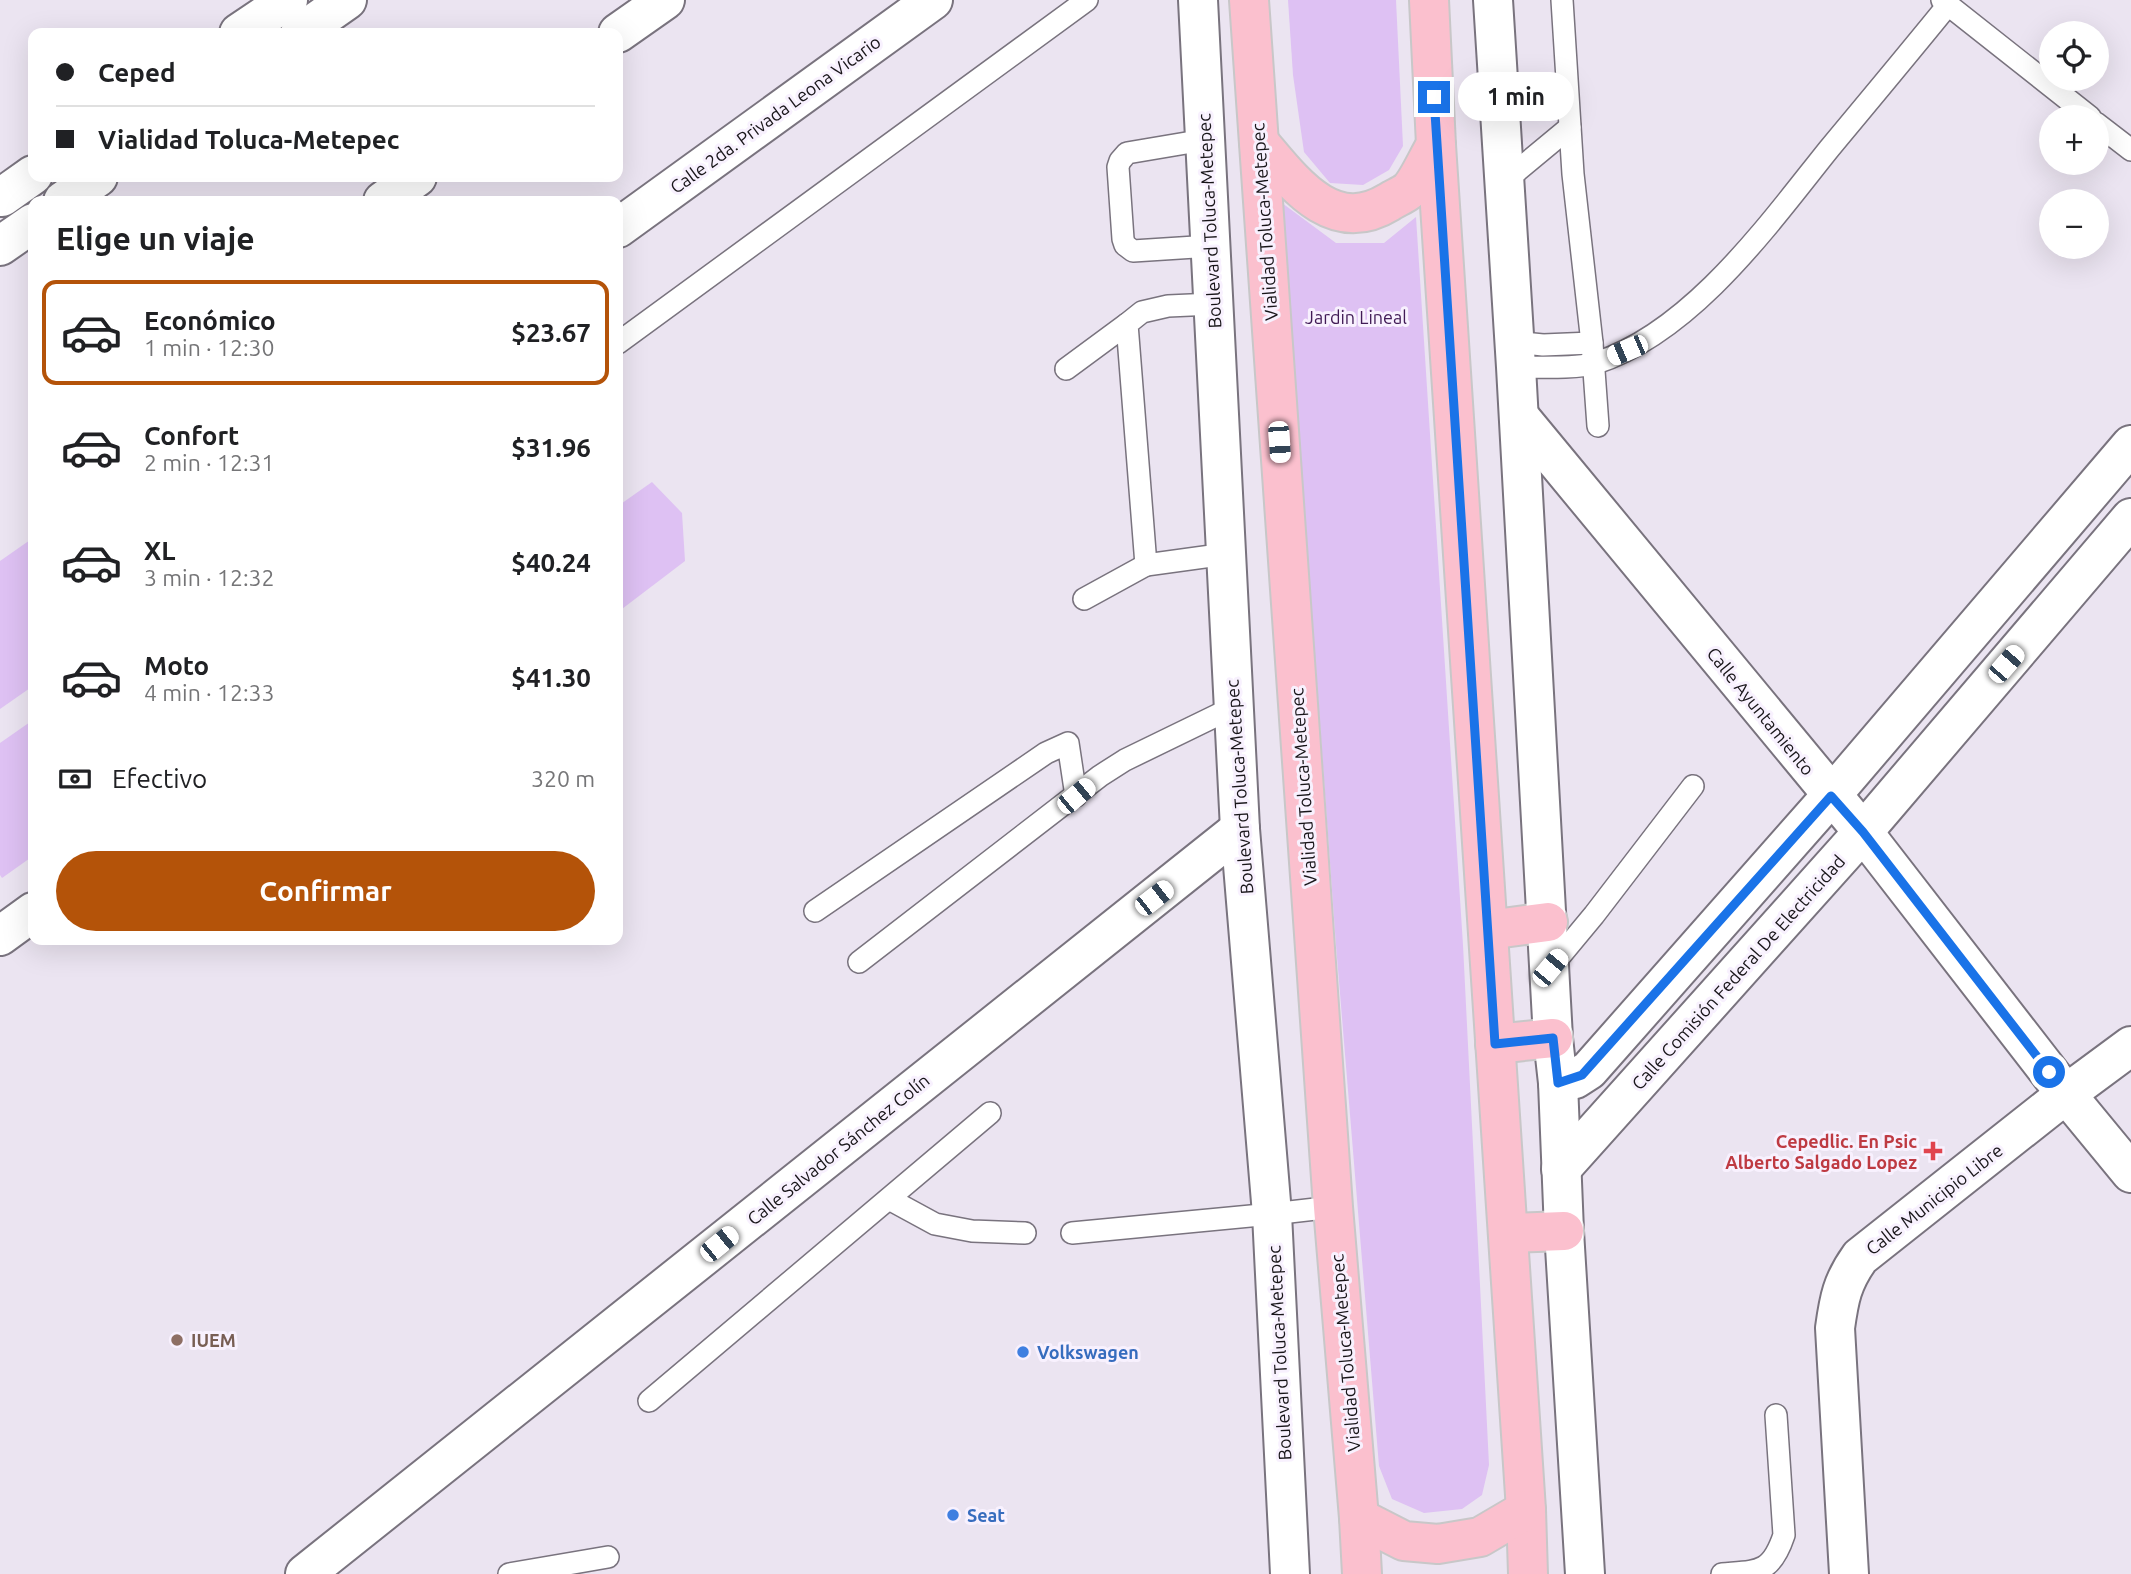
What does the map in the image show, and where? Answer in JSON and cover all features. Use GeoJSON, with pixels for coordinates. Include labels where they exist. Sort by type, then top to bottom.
{"type":"FeatureCollection","features":[{"type":"Feature","properties":{"kind":"highway"},"geometry":{"type":"LineString","coordinates":[[1429,0],[1436,145],[1527,1510],[1528,1574]]}},
{"type":"Feature","properties":{"kind":"highway","name":"Vialidad Toluca-Metepec"},"geometry":{"type":"LineString","coordinates":[[1245,1],[1259,142],[1332,1207],[1362,1574]]}},
{"type":"Feature","properties":{"kind":"highway"},"geometry":{"type":"LineString","coordinates":[[1259,142],[1294,183],[1329,210],[1353,214],[1376,210],[1409,190],[1436,145]]}},
{"type":"Feature","properties":{"kind":"highway"},"geometry":{"type":"LineString","coordinates":[[1488,930],[1548,922]]}},
{"type":"Feature","properties":{"kind":"highway"},"geometry":{"type":"LineString","coordinates":[[1495,1044],[1553,1038]]}},
{"type":"Feature","properties":{"kind":"highway"},"geometry":{"type":"LineString","coordinates":[[1508,1234],[1564,1231]]}},
{"type":"Feature","properties":{"kind":"highway"},"geometry":{"type":"LineString","coordinates":[[1359,1518],[1404,1541],[1438,1544],[1480,1537],[1527,1510]]}},
{"type":"Feature","properties":{"kind":"street"},"geometry":{"type":"LineString","coordinates":[[246,28],[288,0]]}},
{"type":"Feature","properties":{"kind":"street"},"geometry":{"type":"LineString","coordinates":[[307,28],[347,0]]}},
{"type":"Feature","properties":{"kind":"street"},"geometry":{"type":"LineString","coordinates":[[623,29],[664,0]]}},
{"type":"Feature","properties":{"kind":"street","name":"Calle 2da. Privada Leona Vicario"},"geometry":{"type":"LineString","coordinates":[[623,224],[933,0]]}},
{"type":"Feature","properties":{"kind":"street","name":"Boulevard Toluca-Metepec"},"geometry":{"type":"LineString","coordinates":[[1198,0],[1240,829],[1272,1214],[1290,1574]]}},
{"type":"Feature","properties":{"kind":"street"},"geometry":{"type":"LineString","coordinates":[[1493,0],[1506,181],[1585,1574]]}},
{"type":"Feature","properties":{"kind":"street"},"geometry":{"type":"LineString","coordinates":[[2,197],[28,179]]}},
{"type":"Feature","properties":{"kind":"street"},"geometry":{"type":"LineString","coordinates":[[70,196],[91,182]]}},
{"type":"Feature","properties":{"kind":"street"},"geometry":{"type":"LineString","coordinates":[[390,196],[410,182]]}},
{"type":"Feature","properties":{"kind":"street"},"geometry":{"type":"LineString","coordinates":[[0,246],[28,226]]}},
{"type":"Feature","properties":{"kind":"street","name":"Calle Ayuntamiento"},"geometry":{"type":"LineString","coordinates":[[1519,416],[1863,832],[2066,1094],[2131,1173]]}},
{"type":"Feature","properties":{"kind":"street"},"geometry":{"type":"LineString","coordinates":[[1558,1083],[1575,1079],[1589,1070],[1831,796],[2131,445]]}},
{"type":"Feature","properties":{"kind":"street","name":"Calle Comisión Federal De Electricidad"},"geometry":{"type":"LineString","coordinates":[[1561,1169],[1863,832],[2131,518]]}},
{"type":"Feature","properties":{"kind":"street"},"geometry":{"type":"LineString","coordinates":[[1953,655],[1988,685]]}},
{"type":"Feature","properties":{"kind":"street","name":"Calle Salvador Sánchez Colín"},"geometry":{"type":"LineString","coordinates":[[306,1573],[1240,829]]}},
{"type":"Feature","properties":{"kind":"street"},"geometry":{"type":"LineString","coordinates":[[0,936],[28,916]]}},
{"type":"Feature","properties":{"kind":"street","name":"Calle Municipio Libre"},"geometry":{"type":"LineString","coordinates":[[1849,1574],[1835,1328],[1839,1295],[1848,1273],[1860,1258],[2066,1094],[2131,1046]]}},
{"type":"Feature","properties":{"kind":"lane"},"geometry":{"type":"LineString","coordinates":[[623,339],[1087,0]]}},
{"type":"Feature","properties":{"kind":"lane"},"geometry":{"type":"LineString","coordinates":[[1562,0],[1573,174],[1593,353],[1598,426]]}},
{"type":"Feature","properties":{"kind":"lane"},"geometry":{"type":"LineString","coordinates":[[1516,355],[1627,350],[1665,326],[1714,284],[1777,216],[1945,2],[2075,105]]}},
{"type":"Feature","properties":{"kind":"lane"},"geometry":{"type":"LineString","coordinates":[[1506,181],[1570,127]]}},
{"type":"Feature","properties":{"kind":"lane"},"geometry":{"type":"LineString","coordinates":[[2109,133],[2131,150]]}},
{"type":"Feature","properties":{"kind":"lane"},"geometry":{"type":"LineString","coordinates":[[1204,140],[1127,153],[1118,167],[1123,239],[1129,249],[1133,251],[1210,246]]}},
{"type":"Feature","properties":{"kind":"lane"},"geometry":{"type":"LineString","coordinates":[[1066,369],[1142,312],[1168,306],[1213,304]]}},
{"type":"Feature","properties":{"kind":"lane"},"geometry":{"type":"LineString","coordinates":[[1127,324],[1146,565]]}},
{"type":"Feature","properties":{"kind":"lane"},"geometry":{"type":"LineString","coordinates":[[1084,599],[1146,565],[1226,554]]}},
{"type":"Feature","properties":{"kind":"lane"},"geometry":{"type":"LineString","coordinates":[[859,962],[1100,776],[1125,760],[1234,707]]}},
{"type":"Feature","properties":{"kind":"lane"},"geometry":{"type":"LineString","coordinates":[[815,911],[1046,753],[1068,743],[1076,796]]}},
{"type":"Feature","properties":{"kind":"lane"},"geometry":{"type":"LineString","coordinates":[[1550,968],[1693,786]]}},
{"type":"Feature","properties":{"kind":"lane"},"geometry":{"type":"LineString","coordinates":[[649,1401],[990,1113]]}},
{"type":"Feature","properties":{"kind":"lane"},"geometry":{"type":"LineString","coordinates":[[889,1199],[935,1224],[972,1231],[1025,1233]]}},
{"type":"Feature","properties":{"kind":"lane"},"geometry":{"type":"LineString","coordinates":[[1072,1233],[1332,1207]]}},
{"type":"Feature","properties":{"kind":"lane"},"geometry":{"type":"LineString","coordinates":[[1722,1574],[1759,1571],[1778,1553],[1784,1535],[1776,1415]]}},
{"type":"Feature","properties":{"kind":"lane"},"geometry":{"type":"LineString","coordinates":[[509,1574],[608,1557]]}},
{"type":"Feature","properties":{"kind":"green space"},"geometry":{"type":"Polygon","coordinates":[[[1288,0],[1396,0],[1403,146],[1389,170],[1363,185],[1330,183],[1304,152],[1293,75],[1288,0]]]}},
{"type":"Feature","properties":{"kind":"green space","name":"Jardin Lineal"},"geometry":{"type":"Polygon","coordinates":[[[1282,203],[1336,243],[1384,243],[1416,217],[1463,945],[1489,1465],[1482,1495],[1462,1509],[1424,1513],[1392,1499],[1379,1466],[1336,945],[1282,203]]]}},
{"type":"Feature","properties":{"kind":"green space"},"geometry":{"type":"Polygon","coordinates":[[[652,482],[682,513],[685,561],[623,608],[623,502],[652,482]]]}},
{"type":"Feature","properties":{"kind":"green space"},"geometry":{"type":"Polygon","coordinates":[[[28,541],[28,689],[0,709],[0,561],[28,541]]]}},
{"type":"Feature","properties":{"kind":"green space"},"geometry":{"type":"Polygon","coordinates":[[[28,723],[28,860],[2,878],[0,875],[0,743],[28,723]]]}},
{"type":"Feature","properties":{"kind":"place","name":"Cepedlic. En Psic Alberto Salgado Lopez"},"geometry":{"type":"Point","coordinates":[1933,1151]}},
{"type":"Feature","properties":{"kind":"place","name":"IUEM"},"geometry":{"type":"Point","coordinates":[177,1340]}},
{"type":"Feature","properties":{"kind":"place","name":"Volkswagen"},"geometry":{"type":"Point","coordinates":[1023,1352]}},
{"type":"Feature","properties":{"kind":"place","name":"Seat"},"geometry":{"type":"Point","coordinates":[953,1515]}},
{"type":"Feature","properties":{"kind":"route"},"geometry":{"type":"LineString","coordinates":[[1434,97],[1495,1044],[1553,1038],[1558,1083],[1575,1079],[1589,1070],[1831,796],[1863,832],[2049,1072]]}}]}
